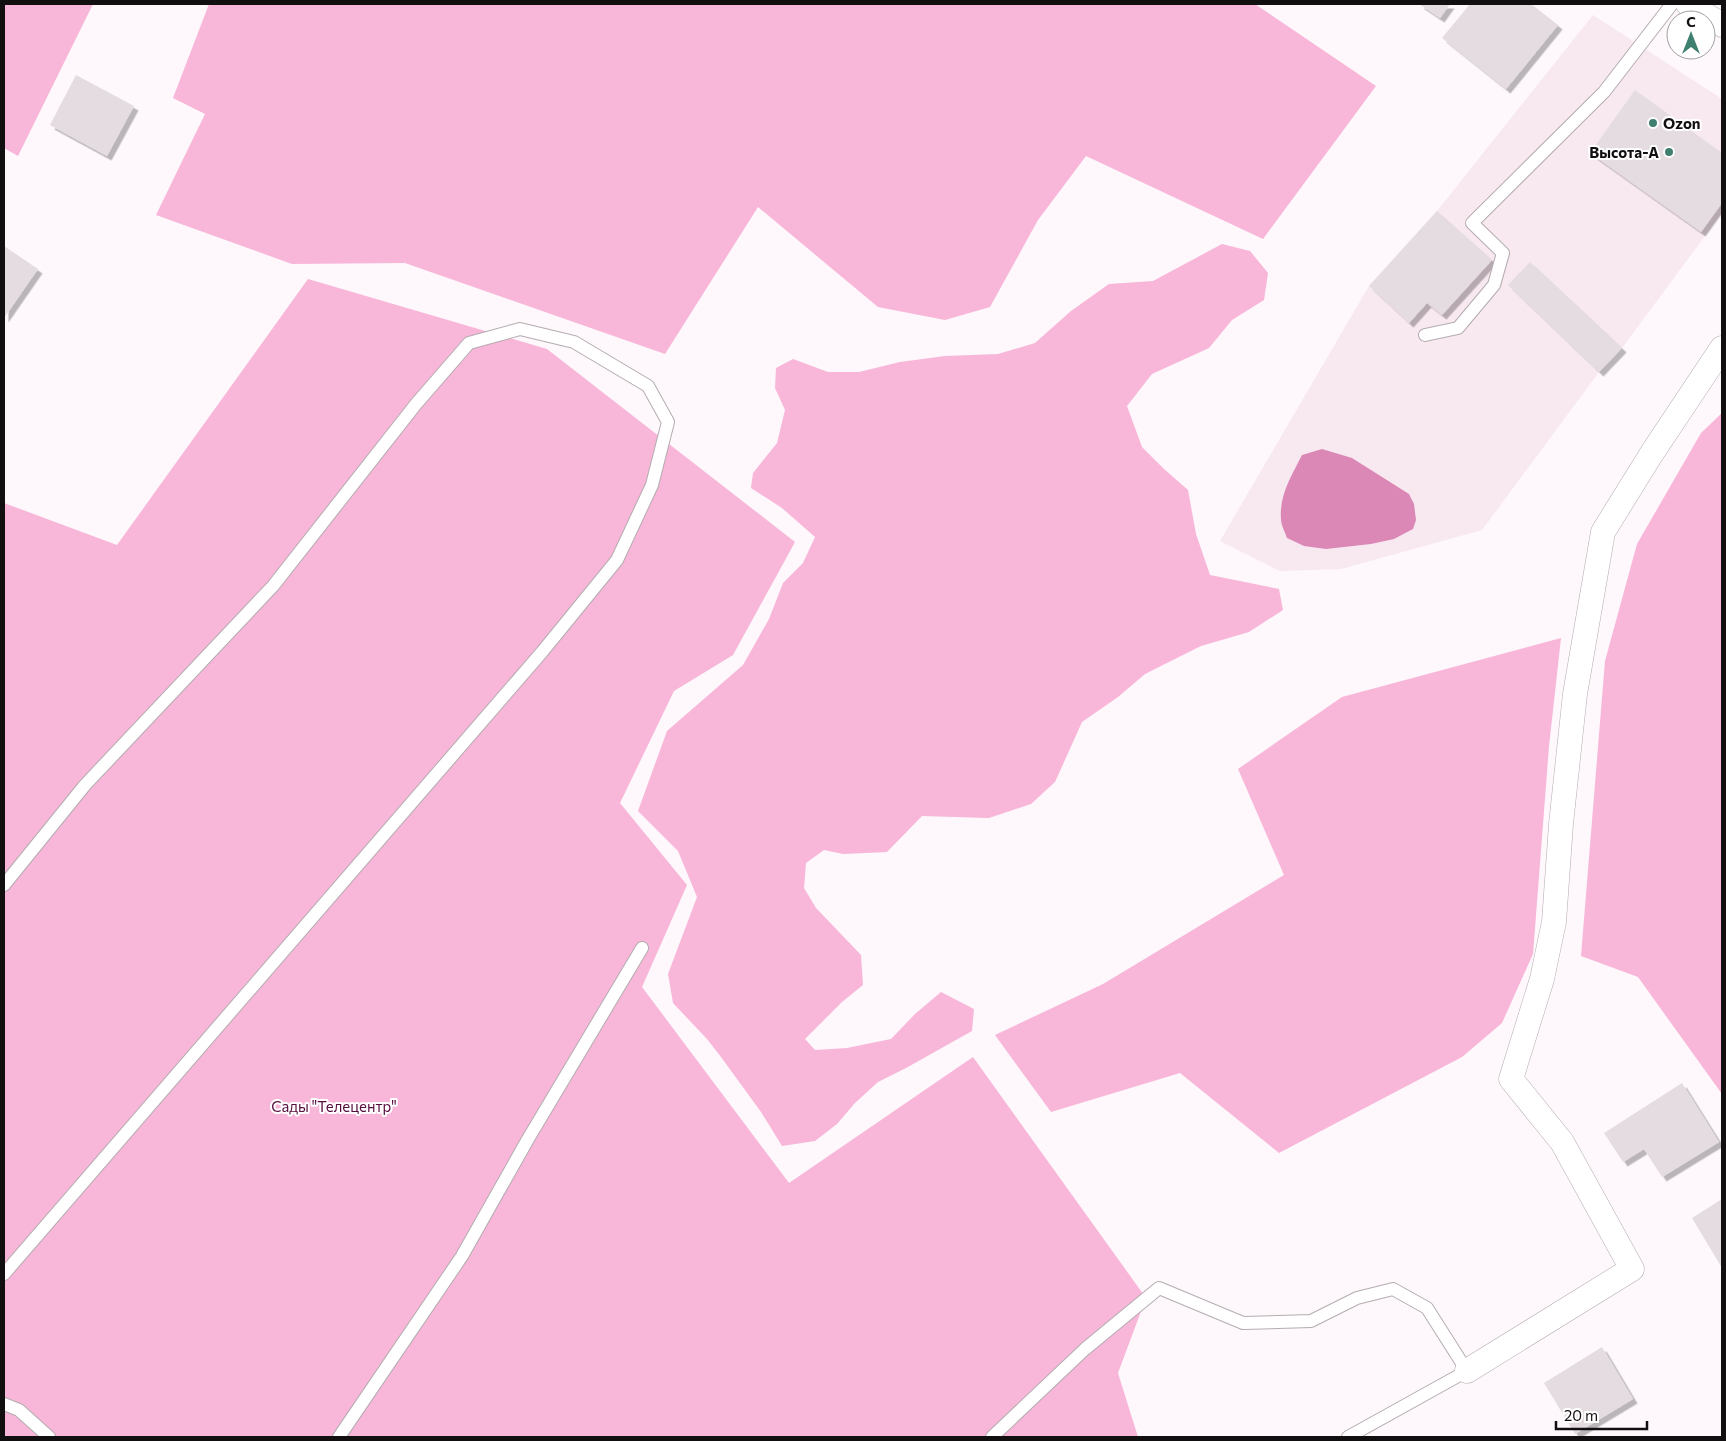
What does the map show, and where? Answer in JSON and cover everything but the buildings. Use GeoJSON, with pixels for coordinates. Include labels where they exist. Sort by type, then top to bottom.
{"type":"FeatureCollection","features":[{"type":"Feature","properties":{"kind":"street"},"geometry":{"type":"LineString","coordinates":[[1688,4],[1722,25]]}},
{"type":"Feature","properties":{"kind":"street"},"geometry":{"type":"LineString","coordinates":[[1467,1371],[1632,1269],[1562,1142],[1511,1079],[1542,979],[1554,922],[1561,824],[1575,694],[1603,532],[1657,445],[1722,348]]}},
{"type":"Feature","properties":{"kind":"lane"},"geometry":{"type":"LineString","coordinates":[[1425,335],[1458,328],[1494,285],[1503,253],[1472,224],[1604,92],[1672,4]]}},
{"type":"Feature","properties":{"kind":"lane"},"geometry":{"type":"LineString","coordinates":[[4,885],[85,785],[273,586],[416,404],[469,343],[520,329],[574,342],[648,386],[668,422],[652,485],[617,560],[542,652],[4,1274]]}},
{"type":"Feature","properties":{"kind":"lane"},"geometry":{"type":"LineString","coordinates":[[339,1437],[462,1256],[528,1138],[642,948]]}},
{"type":"Feature","properties":{"kind":"lane"},"geometry":{"type":"LineString","coordinates":[[992,1437],[1085,1349],[1159,1288],[1243,1323],[1311,1321],[1357,1298],[1393,1289],[1428,1308],[1467,1371],[1348,1437]]}},
{"type":"Feature","properties":{"kind":"lane"},"geometry":{"type":"LineString","coordinates":[[4,1404],[19,1410],[49,1437]]}},
{"type":"Feature","properties":{"kind":"shaded area"},"geometry":{"type":"Polygon","coordinates":[[[1593,15],[1722,99],[1722,213],[1622,348],[1599,372],[1482,530],[1341,569],[1280,571],[1220,541],[1369,286],[1437,211],[1593,15]]]}},
{"type":"Feature","properties":{"kind":"shaded area"},"geometry":{"type":"Polygon","coordinates":[[[1322,449],[1352,458],[1409,494],[1414,504],[1416,520],[1413,529],[1394,539],[1371,544],[1326,549],[1304,546],[1287,538],[1281,519],[1284,493],[1302,455],[1322,449]]]}},
{"type":"Feature","properties":{"kind":"green space"},"geometry":{"type":"Polygon","coordinates":[[[4,4],[93,4],[18,156],[4,148],[4,4]]]}},
{"type":"Feature","properties":{"kind":"green space"},"geometry":{"type":"Polygon","coordinates":[[[209,4],[1255,4],[1376,86],[1263,239],[1086,156],[1038,220],[990,307],[945,320],[878,307],[758,207],[665,354],[405,263],[292,264],[156,215],[205,114],[173,98],[209,4]]]}},
{"type":"Feature","properties":{"kind":"green space"},"geometry":{"type":"Polygon","coordinates":[[[1222,244],[1250,251],[1268,273],[1264,300],[1232,320],[1209,348],[1152,374],[1127,406],[1142,447],[1188,490],[1196,534],[1210,575],[1279,589],[1283,610],[1249,632],[1201,646],[1145,674],[1118,697],[1082,722],[1055,782],[1031,804],[989,818],[922,816],[887,852],[843,854],[824,850],[806,863],[804,888],[816,908],[861,955],[863,985],[842,1002],[805,1039],[815,1050],[847,1048],[891,1039],[915,1014],[941,992],[974,1009],[972,1031],[878,1082],[855,1103],[837,1124],[815,1141],[782,1146],[761,1112],[721,1057],[673,1003],[668,974],[697,897],[678,851],[638,811],[667,731],[743,665],[769,619],[783,583],[803,563],[815,537],[782,508],[751,488],[753,473],[777,443],[785,410],[775,388],[776,368],[793,359],[828,372],[859,372],[900,362],[945,356],[998,354],[1035,343],[1071,311],[1109,284],[1153,281],[1222,244]]]}},
{"type":"Feature","properties":{"kind":"green space","name":"Сады \"Телецентр\""},"geometry":{"type":"Polygon","coordinates":[[[308,279],[547,349],[795,542],[733,655],[674,691],[620,803],[687,885],[642,987],[789,1183],[973,1057],[1146,1298],[1118,1373],[1138,1437],[4,1437],[4,503],[117,545],[308,279]]]}},
{"type":"Feature","properties":{"kind":"green space"},"geometry":{"type":"Polygon","coordinates":[[[1722,413],[1722,1094],[1638,977],[1581,956],[1605,661],[1637,544],[1701,433],[1722,413]]]}},
{"type":"Feature","properties":{"kind":"green space"},"geometry":{"type":"Polygon","coordinates":[[[1561,638],[1549,746],[1533,954],[1502,1023],[1462,1057],[1279,1153],[1180,1073],[1051,1112],[995,1035],[1103,984],[1284,875],[1238,769],[1342,697],[1561,638]]]}},
{"type":"Feature","properties":{"kind":"place","name":"Ozon"},"geometry":{"type":"Point","coordinates":[1653,123]}},
{"type":"Feature","properties":{"kind":"place","name":"Высота-А"},"geometry":{"type":"Point","coordinates":[1669,152]}}]}
